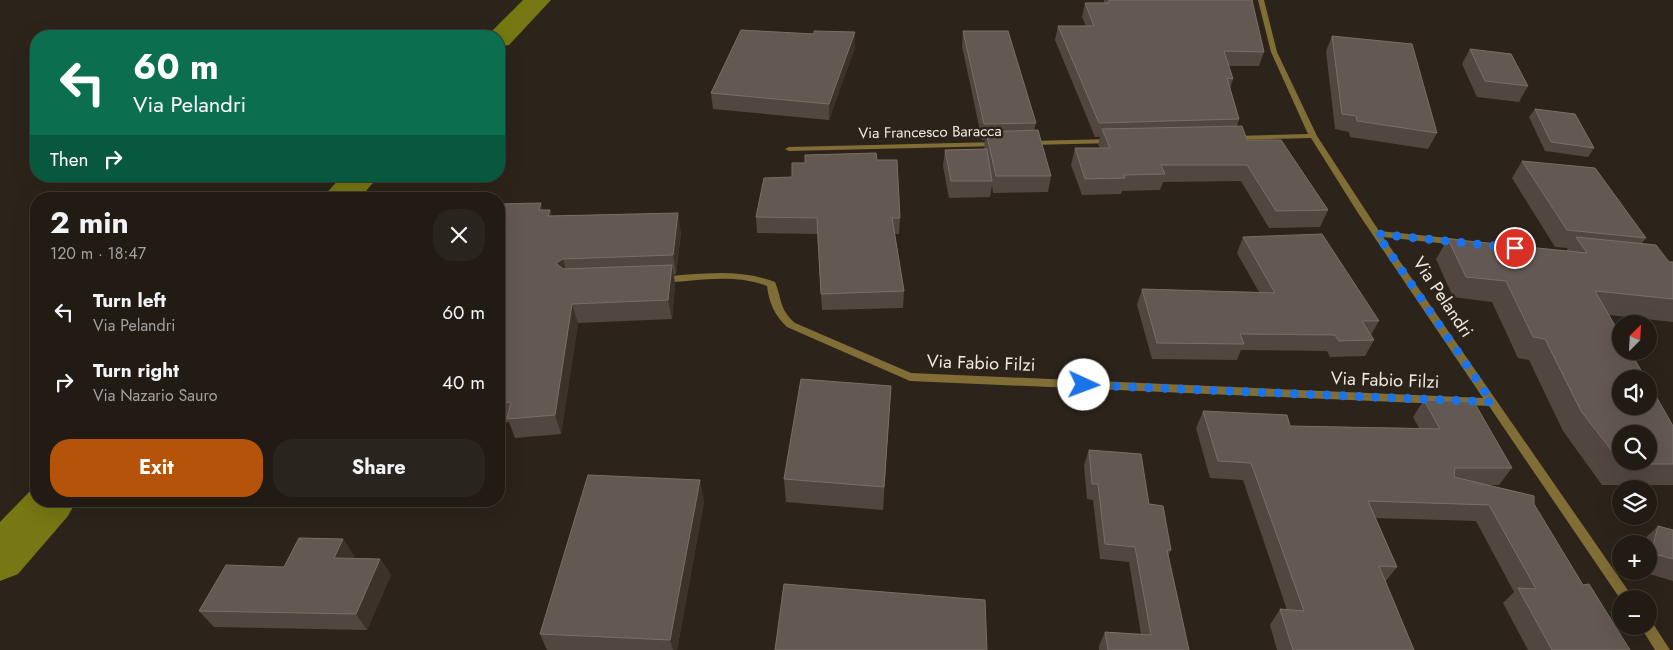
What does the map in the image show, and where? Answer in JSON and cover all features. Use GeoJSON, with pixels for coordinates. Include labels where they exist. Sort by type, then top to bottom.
{"type":"FeatureCollection","features":[{"type":"Feature","properties":{"kind":"street","name":"Via Pelandri"},"geometry":{"type":"LineString","coordinates":[[1261,0],[1274,52],[1313,136],[1377,234],[1622,590]]}},
{"type":"Feature","properties":{"kind":"street"},"geometry":{"type":"LineString","coordinates":[[1224,138],[1313,136]]}},
{"type":"Feature","properties":{"kind":"street","name":"Via Francesco Baracca"},"geometry":{"type":"LineString","coordinates":[[1016,143],[1125,140]]}},
{"type":"Feature","properties":{"kind":"street","name":"Via Francesco Baracca"},"geometry":{"type":"LineString","coordinates":[[789,149],[1006,144]]}},
{"type":"Feature","properties":{"kind":"street"},"geometry":{"type":"LineString","coordinates":[[1377,234],[1466,243]]}},
{"type":"Feature","properties":{"kind":"street","name":"Via Fabio Filzi"},"geometry":{"type":"LineString","coordinates":[[648,280],[738,277],[764,280],[772,284],[777,309],[782,318],[791,325],[910,378],[1492,402]]}},
{"type":"Feature","properties":{"kind":"street"},"geometry":{"type":"LineString","coordinates":[[1652,635],[1663,650]]}},
{"type":"Feature","properties":{"kind":"building"},"geometry":{"type":"Polygon","coordinates":[[[1109,0],[1252,0],[1264,52],[1224,51],[1233,79],[1227,78],[1239,119],[1099,123],[1058,26],[1094,26],[1085,3],[1109,3],[1109,0]]]}},
{"type":"Feature","properties":{"kind":"building"},"geometry":{"type":"Polygon","coordinates":[[[741,30],[814,34],[814,31],[855,32],[829,104],[711,93],[741,30]]]}},
{"type":"Feature","properties":{"kind":"building"},"geometry":{"type":"Polygon","coordinates":[[[963,31],[1008,31],[1036,123],[984,124],[963,31]]]}},
{"type":"Feature","properties":{"kind":"building"},"geometry":{"type":"Polygon","coordinates":[[[1332,36],[1412,44],[1437,133],[1357,121],[1356,116],[1342,114],[1332,36]]]}},
{"type":"Feature","properties":{"kind":"building"},"geometry":{"type":"Polygon","coordinates":[[[1470,49],[1511,54],[1528,86],[1485,81],[1470,49]]]}},
{"type":"Feature","properties":{"kind":"building"},"geometry":{"type":"Polygon","coordinates":[[[1535,109],[1575,114],[1594,148],[1551,142],[1535,109]]]}},
{"type":"Feature","properties":{"kind":"building"},"geometry":{"type":"Polygon","coordinates":[[[1242,126],[1247,140],[1281,140],[1328,210],[1276,211],[1247,165],[1161,165],[1165,174],[1124,175],[1125,178],[1085,179],[1075,148],[1110,148],[1102,129],[1242,126]]]}},
{"type":"Feature","properties":{"kind":"building"},"geometry":{"type":"Polygon","coordinates":[[[1038,130],[1051,176],[996,176],[986,132],[1038,130]]]}},
{"type":"Feature","properties":{"kind":"building"},"geometry":{"type":"Polygon","coordinates":[[[987,149],[992,181],[951,181],[945,150],[987,149]]]}},
{"type":"Feature","properties":{"kind":"building"},"geometry":{"type":"Polygon","coordinates":[[[876,153],[877,160],[897,160],[900,218],[892,218],[904,291],[821,294],[817,218],[756,217],[764,178],[792,177],[792,163],[805,163],[805,155],[876,153]]]}},
{"type":"Feature","properties":{"kind":"building"},"geometry":{"type":"Polygon","coordinates":[[[1522,161],[1595,168],[1646,238],[1567,230],[1522,161]]]}},
{"type":"Feature","properties":{"kind":"building"},"geometry":{"type":"Polygon","coordinates":[[[541,203],[539,210],[550,210],[548,216],[678,213],[673,255],[563,259],[556,263],[563,269],[672,265],[668,300],[572,304],[555,415],[507,419],[511,402],[505,402],[505,204],[541,203]]]}},
{"type":"Feature","properties":{"kind":"building"},"geometry":{"type":"Polygon","coordinates":[[[1322,234],[1379,321],[1362,321],[1374,340],[1339,341],[1335,335],[1240,334],[1244,344],[1157,343],[1142,289],[1275,293],[1243,237],[1322,234]]]}},
{"type":"Feature","properties":{"kind":"building"},"geometry":{"type":"Polygon","coordinates":[[[1576,237],[1656,245],[1669,262],[1673,262],[1673,299],[1595,291],[1612,320],[1612,360],[1635,360],[1641,370],[1612,370],[1612,415],[1657,415],[1657,398],[1673,426],[1673,464],[1657,464],[1657,425],[1612,425],[1612,451],[1581,411],[1545,339],[1533,337],[1506,281],[1466,277],[1448,239],[1587,253],[1576,237]]]}},
{"type":"Feature","properties":{"kind":"building"},"geometry":{"type":"Polygon","coordinates":[[[801,379],[891,386],[884,487],[784,479],[801,379]]]}},
{"type":"Feature","properties":{"kind":"building"},"geometry":{"type":"Polygon","coordinates":[[[1424,400],[1474,402],[1512,468],[1455,468],[1454,477],[1534,496],[1534,504],[1583,585],[1589,584],[1612,621],[1612,635],[1621,635],[1630,650],[1552,650],[1518,588],[1536,589],[1489,505],[1368,501],[1397,567],[1379,566],[1414,650],[1293,650],[1280,609],[1304,611],[1251,463],[1218,461],[1203,411],[1287,415],[1290,426],[1440,429],[1424,400]]]}},
{"type":"Feature","properties":{"kind":"building"},"geometry":{"type":"Polygon","coordinates":[[[1089,450],[1141,454],[1149,504],[1163,506],[1171,550],[1167,550],[1189,650],[1108,650],[1105,632],[1151,635],[1135,547],[1105,544],[1098,484],[1092,484],[1089,450]]]}},
{"type":"Feature","properties":{"kind":"building"},"geometry":{"type":"Polygon","coordinates":[[[588,475],[700,480],[670,640],[540,634],[588,475]]]}},
{"type":"Feature","properties":{"kind":"building"},"geometry":{"type":"Polygon","coordinates":[[[1658,526],[1673,530],[1673,559],[1657,555],[1656,535],[1658,526]]]}},
{"type":"Feature","properties":{"kind":"building"},"geometry":{"type":"Polygon","coordinates":[[[299,538],[343,539],[334,558],[380,559],[356,614],[199,611],[226,565],[284,567],[299,538]]]}},
{"type":"Feature","properties":{"kind":"building"},"geometry":{"type":"Polygon","coordinates":[[[784,584],[985,600],[987,650],[775,650],[784,584]]]}},
{"type":"Feature","properties":{"kind":"waterway"},"geometry":{"type":"LineString","coordinates":[[505,33],[538,0]]}},
{"type":"Feature","properties":{"kind":"waterway"},"geometry":{"type":"LineString","coordinates":[[346,192],[356,182]]}},
{"type":"Feature","properties":{"kind":"waterway"},"geometry":{"type":"LineString","coordinates":[[0,558],[46,507]]}},
{"type":"Feature","properties":{"kind":"route"},"geometry":{"type":"LineString","coordinates":[[1084,385],[1492,402],[1377,234],[1515,248]]}}]}
